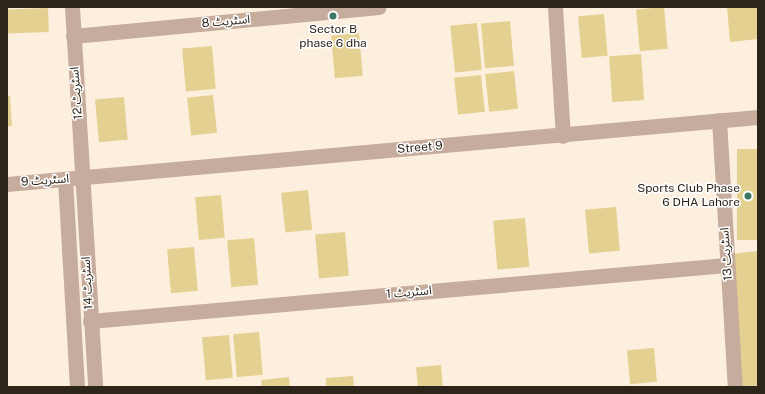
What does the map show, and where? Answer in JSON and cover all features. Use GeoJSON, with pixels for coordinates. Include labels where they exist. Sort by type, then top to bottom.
{"type":"FeatureCollection","features":[{"type":"Feature","properties":{"kind":"street","name":"اسٹریٹ 12"},"geometry":{"type":"LineString","coordinates":[[72,7],[82,178]]}},
{"type":"Feature","properties":{"kind":"street","name":"اسٹریٹ 8"},"geometry":{"type":"LineString","coordinates":[[73,36],[379,7]]}},
{"type":"Feature","properties":{"kind":"street"},"geometry":{"type":"LineString","coordinates":[[555,7],[563,136]]}},
{"type":"Feature","properties":{"kind":"street","name":"Street 9"},"geometry":{"type":"LineString","coordinates":[[82,178],[563,136],[758,117]]}},
{"type":"Feature","properties":{"kind":"street","name":"اسٹریٹ 13"},"geometry":{"type":"LineString","coordinates":[[719,120],[735,387]]}},
{"type":"Feature","properties":{"kind":"street","name":"اسٹریٹ 9"},"geometry":{"type":"LineString","coordinates":[[7,184],[82,178]]}},
{"type":"Feature","properties":{"kind":"street","name":"اسٹریٹ 14"},"geometry":{"type":"LineString","coordinates":[[82,178],[95,387]]}},
{"type":"Feature","properties":{"kind":"street"},"geometry":{"type":"LineString","coordinates":[[65,179],[77,387]]}},
{"type":"Feature","properties":{"kind":"street","name":"اسٹریٹ 1"},"geometry":{"type":"LineString","coordinates":[[90,320],[728,265]]}},
{"type":"Feature","properties":{"kind":"building"},"geometry":{"type":"Polygon","coordinates":[[[664,7],[668,49],[640,51],[636,9],[664,7]]]}},
{"type":"Feature","properties":{"kind":"building"},"geometry":{"type":"Polygon","coordinates":[[[727,7],[758,7],[758,39],[730,42],[727,7]]]}},
{"type":"Feature","properties":{"kind":"building"},"geometry":{"type":"Polygon","coordinates":[[[48,8],[49,32],[8,33],[7,9],[48,8]]]}},
{"type":"Feature","properties":{"kind":"building"},"geometry":{"type":"Polygon","coordinates":[[[604,14],[608,56],[582,58],[578,16],[604,14]]]}},
{"type":"Feature","properties":{"kind":"building"},"geometry":{"type":"Polygon","coordinates":[[[510,21],[514,66],[485,68],[481,24],[510,21]]]}},
{"type":"Feature","properties":{"kind":"building"},"geometry":{"type":"Polygon","coordinates":[[[477,23],[482,70],[455,73],[450,26],[477,23]]]}},
{"type":"Feature","properties":{"kind":"building"},"geometry":{"type":"Polygon","coordinates":[[[359,33],[363,76],[335,78],[331,35],[359,33]]]}},
{"type":"Feature","properties":{"kind":"building"},"geometry":{"type":"Polygon","coordinates":[[[212,46],[216,89],[186,91],[182,49],[212,46]]]}},
{"type":"Feature","properties":{"kind":"building"},"geometry":{"type":"Polygon","coordinates":[[[641,54],[644,100],[612,102],[609,56],[641,54]]]}},
{"type":"Feature","properties":{"kind":"building"},"geometry":{"type":"Polygon","coordinates":[[[514,71],[518,109],[489,112],[485,74],[514,71]]]}},
{"type":"Feature","properties":{"kind":"building"},"geometry":{"type":"Polygon","coordinates":[[[481,75],[485,112],[458,115],[454,78],[481,75]]]}},
{"type":"Feature","properties":{"kind":"building"},"geometry":{"type":"Polygon","coordinates":[[[213,95],[217,133],[191,136],[187,98],[213,95]]]}},
{"type":"Feature","properties":{"kind":"building"},"geometry":{"type":"Polygon","coordinates":[[[7,96],[10,96],[12,126],[7,126],[7,96]]]}},
{"type":"Feature","properties":{"kind":"building"},"geometry":{"type":"Polygon","coordinates":[[[124,97],[128,140],[99,142],[95,100],[124,97]]]}},
{"type":"Feature","properties":{"kind":"building","name":"Sports Club Phase 6 DHA Lahore"},"geometry":{"type":"Polygon","coordinates":[[[737,149],[758,149],[758,240],[737,240],[737,149]]]}},
{"type":"Feature","properties":{"kind":"building"},"geometry":{"type":"Polygon","coordinates":[[[308,190],[312,230],[285,233],[281,193],[308,190]]]}},
{"type":"Feature","properties":{"kind":"building"},"geometry":{"type":"Polygon","coordinates":[[[221,195],[225,238],[199,240],[195,197],[221,195]]]}},
{"type":"Feature","properties":{"kind":"building"},"geometry":{"type":"Polygon","coordinates":[[[616,207],[620,251],[589,254],[585,210],[616,207]]]}},
{"type":"Feature","properties":{"kind":"building"},"geometry":{"type":"Polygon","coordinates":[[[525,218],[529,267],[497,270],[493,221],[525,218]]]}},
{"type":"Feature","properties":{"kind":"building"},"geometry":{"type":"Polygon","coordinates":[[[345,232],[349,276],[319,278],[315,235],[345,232]]]}},
{"type":"Feature","properties":{"kind":"building"},"geometry":{"type":"Polygon","coordinates":[[[254,238],[258,285],[231,287],[227,240],[254,238]]]}},
{"type":"Feature","properties":{"kind":"building"},"geometry":{"type":"Polygon","coordinates":[[[194,247],[198,291],[171,293],[167,249],[194,247]]]}},
{"type":"Feature","properties":{"kind":"building"},"geometry":{"type":"Polygon","coordinates":[[[758,251],[758,387],[742,387],[731,254],[758,251]]]}},
{"type":"Feature","properties":{"kind":"building"},"geometry":{"type":"Polygon","coordinates":[[[259,332],[263,375],[237,377],[233,334],[259,332]]]}},
{"type":"Feature","properties":{"kind":"building"},"geometry":{"type":"Polygon","coordinates":[[[229,335],[233,378],[206,380],[202,337],[229,335]]]}},
{"type":"Feature","properties":{"kind":"building"},"geometry":{"type":"Polygon","coordinates":[[[654,348],[657,382],[630,384],[627,350],[654,348]]]}},
{"type":"Feature","properties":{"kind":"building"},"geometry":{"type":"Polygon","coordinates":[[[441,365],[443,387],[418,387],[416,367],[441,365]]]}},
{"type":"Feature","properties":{"kind":"building"},"geometry":{"type":"Polygon","coordinates":[[[353,376],[354,387],[326,387],[326,378],[353,376]]]}},
{"type":"Feature","properties":{"kind":"building"},"geometry":{"type":"Polygon","coordinates":[[[289,377],[290,387],[262,387],[261,380],[289,377]]]}},
{"type":"Feature","properties":{"kind":"place","name":"Sector B phase 6 dha"},"geometry":{"type":"Point","coordinates":[333,16]}},
{"type":"Feature","properties":{"kind":"place","name":"Sports Club Phase 6 DHA Lahore"},"geometry":{"type":"Point","coordinates":[748,196]}}]}
